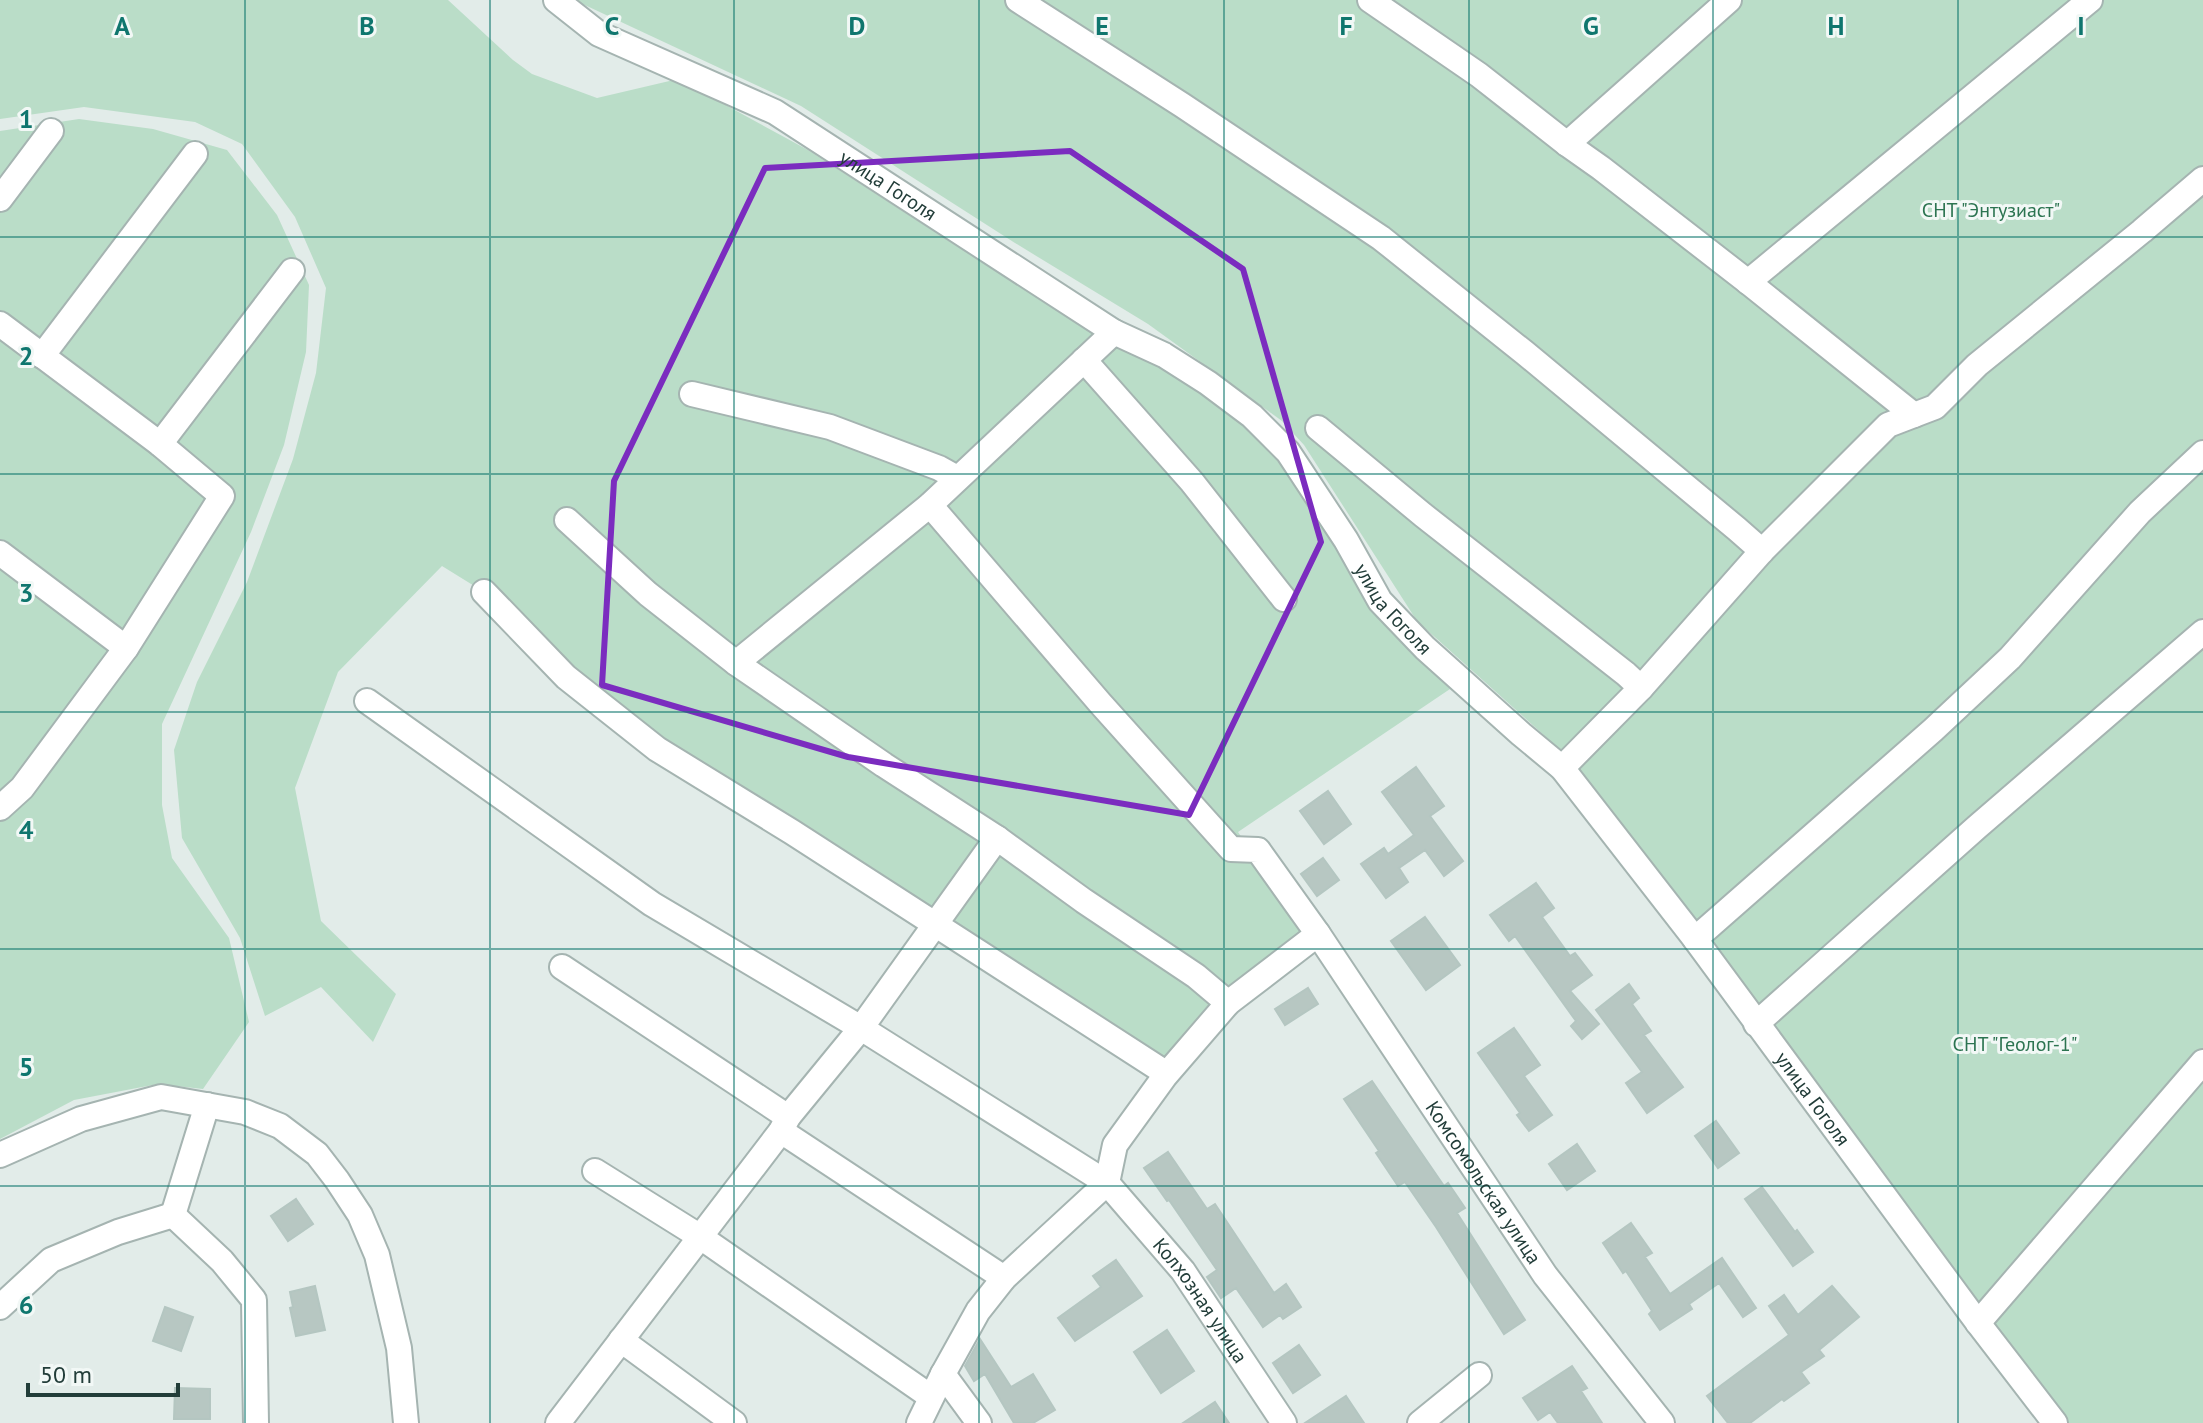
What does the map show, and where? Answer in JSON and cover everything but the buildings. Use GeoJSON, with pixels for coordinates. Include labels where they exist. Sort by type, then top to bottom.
{"type":"FeatureCollection","features":[{"type":"Feature","properties":{"kind":"street","name":"улица Гоголя"},"geometry":{"type":"LineString","coordinates":[[556,0],[599,34],[775,112],[1114,332],[1175,362],[1208,383],[1252,416],[1288,452],[1346,540],[1380,601],[1425,648],[1562,768],[1695,939],[2055,1423]]}},
{"type":"Feature","properties":{"kind":"street"},"geometry":{"type":"LineString","coordinates":[[1018,0],[1381,238],[1525,353],[1762,551]]}},
{"type":"Feature","properties":{"kind":"street"},"geometry":{"type":"LineString","coordinates":[[1370,0],[1479,75],[1601,168],[1914,415]]}},
{"type":"Feature","properties":{"kind":"street"},"geometry":{"type":"LineString","coordinates":[[1567,144],[1729,0]]}},
{"type":"Feature","properties":{"kind":"street"},"geometry":{"type":"LineString","coordinates":[[1748,282],[2090,0]]}},
{"type":"Feature","properties":{"kind":"street"},"geometry":{"type":"LineString","coordinates":[[0,199],[51,131]]}},
{"type":"Feature","properties":{"kind":"street"},"geometry":{"type":"LineString","coordinates":[[42,356],[195,154]]}},
{"type":"Feature","properties":{"kind":"street"},"geometry":{"type":"LineString","coordinates":[[1562,768],[1641,688],[1762,551],[1888,425],[1935,407],[1977,365],[2203,179]]}},
{"type":"Feature","properties":{"kind":"street"},"geometry":{"type":"LineString","coordinates":[[160,444],[292,271]]}},
{"type":"Feature","properties":{"kind":"street"},"geometry":{"type":"LineString","coordinates":[[0,324],[160,444],[222,496],[126,648],[22,788],[0,808]]}},
{"type":"Feature","properties":{"kind":"street"},"geometry":{"type":"LineString","coordinates":[[736,663],[930,505],[1114,332]]}},
{"type":"Feature","properties":{"kind":"street"},"geometry":{"type":"LineString","coordinates":[[1084,360],[1192,482],[1284,599]]}},
{"type":"Feature","properties":{"kind":"street"},"geometry":{"type":"LineString","coordinates":[[692,394],[830,427],[939,468],[957,478]]}},
{"type":"Feature","properties":{"kind":"street"},"geometry":{"type":"LineString","coordinates":[[1318,428],[1641,688]]}},
{"type":"Feature","properties":{"kind":"street"},"geometry":{"type":"LineString","coordinates":[[1695,939],[1933,730],[2010,658],[2140,512],[2203,453]]}},
{"type":"Feature","properties":{"kind":"street","name":"Комсомольская улица"},"geometry":{"type":"LineString","coordinates":[[930,505],[1100,703],[1231,849],[1258,850],[1318,934],[1545,1275],[1662,1423]]}},
{"type":"Feature","properties":{"kind":"street"},"geometry":{"type":"LineString","coordinates":[[567,520],[648,594],[736,663],[997,838],[1196,976],[1228,1003]]}},
{"type":"Feature","properties":{"kind":"street"},"geometry":{"type":"LineString","coordinates":[[0,553],[126,648]]}},
{"type":"Feature","properties":{"kind":"street"},"geometry":{"type":"LineString","coordinates":[[484,592],[566,677],[657,749],[1161,1070]]}},
{"type":"Feature","properties":{"kind":"street"},"geometry":{"type":"LineString","coordinates":[[1756,1024],[1977,827],[2203,632]]}},
{"type":"Feature","properties":{"kind":"street","name":"Колхозная улица"},"geometry":{"type":"LineString","coordinates":[[367,701],[652,904],[861,1028],[1107,1183],[1183,1271],[1284,1423]]}},
{"type":"Feature","properties":{"kind":"street"},"geometry":{"type":"LineString","coordinates":[[558,1423],[784,1124],[861,1028],[997,838]]}},
{"type":"Feature","properties":{"kind":"street"},"geometry":{"type":"LineString","coordinates":[[919,1423],[978,1311],[1004,1278],[1107,1183],[1115,1145],[1165,1076],[1228,1003],[1318,934]]}},
{"type":"Feature","properties":{"kind":"street"},"geometry":{"type":"LineString","coordinates":[[562,967],[1004,1278]]}},
{"type":"Feature","properties":{"kind":"street"},"geometry":{"type":"LineString","coordinates":[[1978,1323],[2203,1062]]}},
{"type":"Feature","properties":{"kind":"street"},"geometry":{"type":"LineString","coordinates":[[0,1155],[81,1119],[161,1097],[245,1112],[280,1126],[317,1154],[360,1215],[377,1255],[399,1348],[406,1423]]}},
{"type":"Feature","properties":{"kind":"street"},"geometry":{"type":"LineString","coordinates":[[173,1215],[207,1105]]}},
{"type":"Feature","properties":{"kind":"street"},"geometry":{"type":"LineString","coordinates":[[595,1171],[699,1236],[931,1397]]}},
{"type":"Feature","properties":{"kind":"street"},"geometry":{"type":"LineString","coordinates":[[0,1307],[51,1260],[118,1232],[173,1215]]}},
{"type":"Feature","properties":{"kind":"street"},"geometry":{"type":"LineString","coordinates":[[173,1215],[222,1261],[254,1300],[256,1423]]}},
{"type":"Feature","properties":{"kind":"street"},"geometry":{"type":"LineString","coordinates":[[621,1340],[734,1423]]}},
{"type":"Feature","properties":{"kind":"street"},"geometry":{"type":"LineString","coordinates":[[943,1374],[979,1423]]}},
{"type":"Feature","properties":{"kind":"street"},"geometry":{"type":"LineString","coordinates":[[1420,1423],[1479,1375]]}},
{"type":"Feature","properties":{"kind":"highlighted area"},"geometry":{"type":"Polygon","coordinates":[[[1070,151],[1243,269],[1321,542],[1189,815],[848,757],[602,685],[614,481],[765,168],[1070,151]]]}},
{"type":"Feature","properties":{"kind":"green space"},"geometry":{"type":"Polygon","coordinates":[[[0,0],[448,0],[532,74],[597,98],[678,79],[808,150],[1093,334],[1160,364],[1245,423],[1278,460],[1416,655],[1450,689],[1238,832],[1305,932],[1161,1070],[657,749],[484,592],[442,566],[338,672],[295,788],[321,921],[396,994],[373,1042],[321,987],[265,1016],[240,938],[182,838],[174,750],[197,682],[247,582],[293,459],[316,373],[326,288],[295,217],[242,144],[195,122],[84,107],[0,119],[0,0]]]}},
{"type":"Feature","properties":{"kind":"green space"},"geometry":{"type":"Polygon","coordinates":[[[574,0],[2203,0],[2203,1423],[2069,1423],[1974,1310],[1566,755],[1417,621],[1304,445],[1282,421],[1148,324],[801,106],[574,0]]]}},
{"type":"Feature","properties":{"kind":"green space"},"geometry":{"type":"Polygon","coordinates":[[[79,119],[153,129],[227,150],[277,215],[309,285],[306,352],[284,445],[251,532],[162,724],[162,805],[172,858],[229,938],[249,1022],[203,1089],[158,1084],[74,1100],[0,1139],[0,131],[79,119]]]}},
{"type":"Feature","properties":{"kind":"park label","name":"СНТ \"Энтузиаст\""},"geometry":{"type":"Point","coordinates":[1991,210]}},
{"type":"Feature","properties":{"kind":"park label","name":"СНТ \"Геолог-1\""},"geometry":{"type":"Point","coordinates":[2015,1044]}}]}
